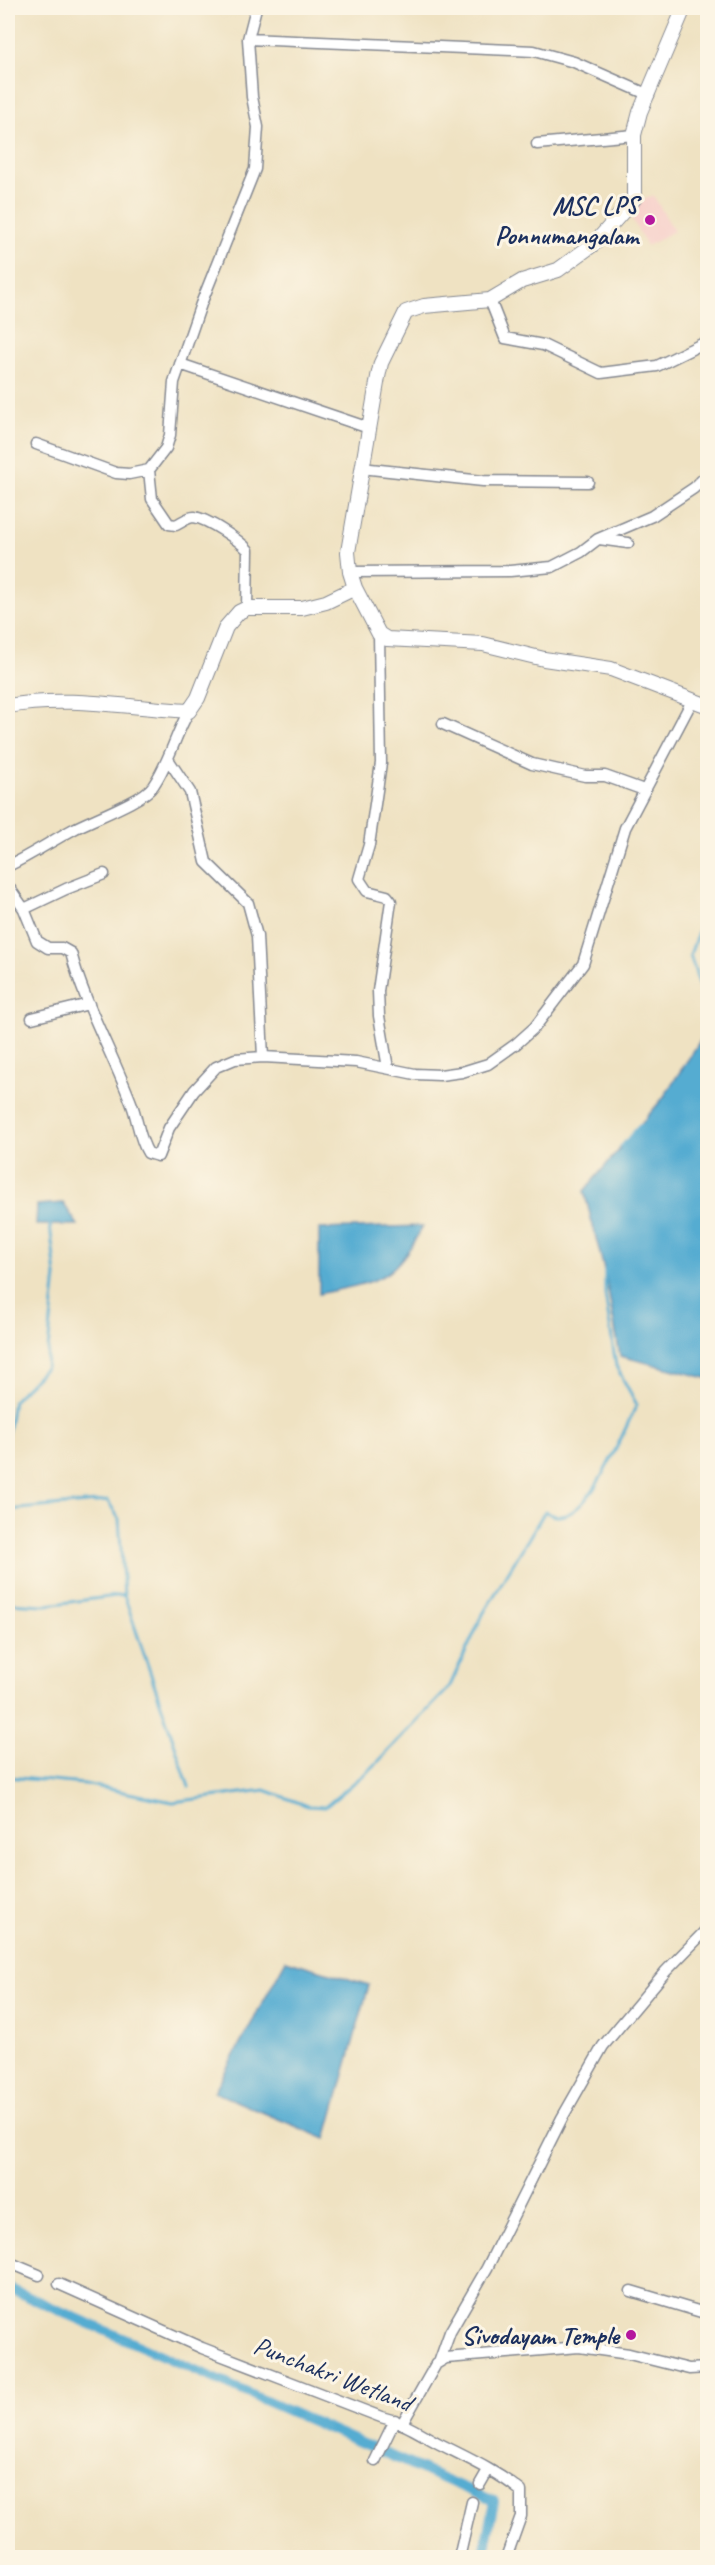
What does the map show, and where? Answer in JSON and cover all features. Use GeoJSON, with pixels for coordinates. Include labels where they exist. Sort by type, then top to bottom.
{"type":"FeatureCollection","features":[{"type":"Feature","properties":{"kind":"street"},"geometry":{"type":"LineString","coordinates":[[36,444],[116,473],[129,474],[149,470],[166,448],[170,435],[174,382],[255,169],[258,127],[250,76],[248,39],[256,8]]}},
{"type":"Feature","properties":{"kind":"street"},"geometry":{"type":"LineString","coordinates":[[388,1068],[378,991],[391,901],[387,896],[367,891],[360,879],[369,845],[381,763],[379,634],[355,588],[350,572],[348,552],[381,363],[406,312],[424,306],[490,300],[522,281],[558,270],[595,243],[617,218],[633,199],[634,135],[640,111],[649,95],[684,8]]}},
{"type":"Feature","properties":{"kind":"street"},"geometry":{"type":"LineString","coordinates":[[248,39],[534,51],[574,62],[649,95]]}},
{"type":"Feature","properties":{"kind":"street"},"geometry":{"type":"LineString","coordinates":[[537,144],[634,135]]}},
{"type":"Feature","properties":{"kind":"street"},"geometry":{"type":"LineString","coordinates":[[490,300],[505,338],[543,345],[601,373],[657,366],[708,340]]}},
{"type":"Feature","properties":{"kind":"street"},"geometry":{"type":"LineString","coordinates":[[180,364],[369,428]]}},
{"type":"Feature","properties":{"kind":"street"},"geometry":{"type":"LineString","coordinates":[[362,468],[483,480],[588,482]]}},
{"type":"Feature","properties":{"kind":"street"},"geometry":{"type":"LineString","coordinates":[[149,470],[152,499],[169,524],[176,525],[190,517],[196,518],[229,535],[249,550],[247,608]]}},
{"type":"Feature","properties":{"kind":"street"},"geometry":{"type":"LineString","coordinates":[[350,572],[510,571],[552,567],[581,552],[598,539],[652,516],[694,488],[708,474]]}},
{"type":"Feature","properties":{"kind":"street"},"geometry":{"type":"LineString","coordinates":[[598,539],[628,543]]}},
{"type":"Feature","properties":{"kind":"street"},"geometry":{"type":"LineString","coordinates":[[8,866],[36,853],[72,830],[148,792],[168,759],[176,735],[201,692],[226,627],[239,612],[247,608],[302,608],[326,602],[355,588]]}},
{"type":"Feature","properties":{"kind":"street"},"geometry":{"type":"LineString","coordinates":[[379,634],[387,639],[407,641],[483,644],[544,659],[611,669],[708,706]]}},
{"type":"Feature","properties":{"kind":"street"},"geometry":{"type":"LineString","coordinates":[[8,706],[32,701],[62,701],[189,711]]}},
{"type":"Feature","properties":{"kind":"street"},"geometry":{"type":"LineString","coordinates":[[8,886],[24,909],[42,945],[68,950],[71,953],[89,1004],[133,1106],[142,1145],[148,1153],[158,1156],[169,1128],[188,1100],[216,1067],[235,1059],[263,1057],[356,1062],[415,1074],[462,1072],[488,1064],[536,1027],[583,964],[625,828],[692,701]]}},
{"type":"Feature","properties":{"kind":"street"},"geometry":{"type":"LineString","coordinates":[[443,724],[532,764],[585,776],[605,777],[644,790]]}},
{"type":"Feature","properties":{"kind":"street"},"geometry":{"type":"LineString","coordinates":[[168,759],[190,792],[206,862],[249,903],[257,936],[263,1057]]}},
{"type":"Feature","properties":{"kind":"street"},"geometry":{"type":"LineString","coordinates":[[24,909],[104,874]]}},
{"type":"Feature","properties":{"kind":"street"},"geometry":{"type":"LineString","coordinates":[[32,1018],[89,1004]]}},
{"type":"Feature","properties":{"kind":"street"},"geometry":{"type":"LineString","coordinates":[[375,2461],[440,2360],[450,2332],[487,2268],[562,2118],[603,2046],[666,1971],[708,1928]]}},
{"type":"Feature","properties":{"kind":"street"},"geometry":{"type":"LineString","coordinates":[[8,2262],[39,2275]]}},
{"type":"Feature","properties":{"kind":"street","name":"Punchakri Wetland"},"geometry":{"type":"LineString","coordinates":[[59,2284],[202,2348],[399,2421],[436,2442],[474,2458],[521,2491],[521,2516],[506,2558]]}},
{"type":"Feature","properties":{"kind":"street"},"geometry":{"type":"LineString","coordinates":[[631,2290],[708,2314]]}},
{"type":"Feature","properties":{"kind":"street"},"geometry":{"type":"LineString","coordinates":[[440,2360],[514,2351],[579,2347],[630,2354],[689,2369],[708,2368]]}},
{"type":"Feature","properties":{"kind":"street"},"geometry":{"type":"LineString","coordinates":[[480,2484],[488,2469]]}},
{"type":"Feature","properties":{"kind":"street"},"geometry":{"type":"LineString","coordinates":[[459,2558],[472,2502]]}},
{"type":"Feature","properties":{"kind":"shaded area","name":"MSC LPS Ponnumangalam"},"geometry":{"type":"Polygon","coordinates":[[[653,195],[674,231],[647,246],[627,210],[653,195]]]}},
{"type":"Feature","properties":{"kind":"water"},"geometry":{"type":"Polygon","coordinates":[[[707,1030],[708,1378],[706,1378],[620,1356],[605,1273],[584,1191],[663,1098],[707,1030]]]}},
{"type":"Feature","properties":{"kind":"water"},"geometry":{"type":"Polygon","coordinates":[[[63,1203],[78,1225],[36,1225],[37,1205],[63,1203]]]}},
{"type":"Feature","properties":{"kind":"water"},"geometry":{"type":"Polygon","coordinates":[[[423,1226],[402,1259],[382,1277],[356,1286],[319,1294],[319,1229],[423,1226]]]}},
{"type":"Feature","properties":{"kind":"water"},"geometry":{"type":"Polygon","coordinates":[[[286,1960],[369,1985],[326,2139],[214,2092],[286,1960]]]}},
{"type":"Feature","properties":{"kind":"waterway"},"geometry":{"type":"LineString","coordinates":[[708,912],[704,915],[690,955],[708,1010]]}},
{"type":"Feature","properties":{"kind":"waterway"},"geometry":{"type":"LineString","coordinates":[[621,1147],[640,1125]]}},
{"type":"Feature","properties":{"kind":"waterway"},"geometry":{"type":"LineString","coordinates":[[8,1433],[13,1401],[46,1367],[56,1276],[50,1225]]}},
{"type":"Feature","properties":{"kind":"waterway"},"geometry":{"type":"LineString","coordinates":[[8,1777],[84,1784],[173,1802],[265,1790],[308,1806],[325,1807],[373,1767],[449,1688],[483,1614],[545,1511],[560,1516],[574,1510],[588,1497],[601,1478],[637,1405],[616,1366],[605,1294],[605,1269]]}},
{"type":"Feature","properties":{"kind":"waterway"},"geometry":{"type":"LineString","coordinates":[[8,1510],[108,1501],[119,1519],[124,1595]]}},
{"type":"Feature","properties":{"kind":"waterway"},"geometry":{"type":"LineString","coordinates":[[8,1603],[46,1605],[124,1595],[189,1787]]}},
{"type":"Feature","properties":{"kind":"waterway"},"geometry":{"type":"LineString","coordinates":[[8,2288],[494,2501],[483,2558]]}},
{"type":"Feature","properties":{"kind":"place","name":"MSC LPS Ponnumangalam"},"geometry":{"type":"Point","coordinates":[650,220]}},
{"type":"Feature","properties":{"kind":"place","name":"Sivodayam Temple"},"geometry":{"type":"Point","coordinates":[631,2335]}}]}
